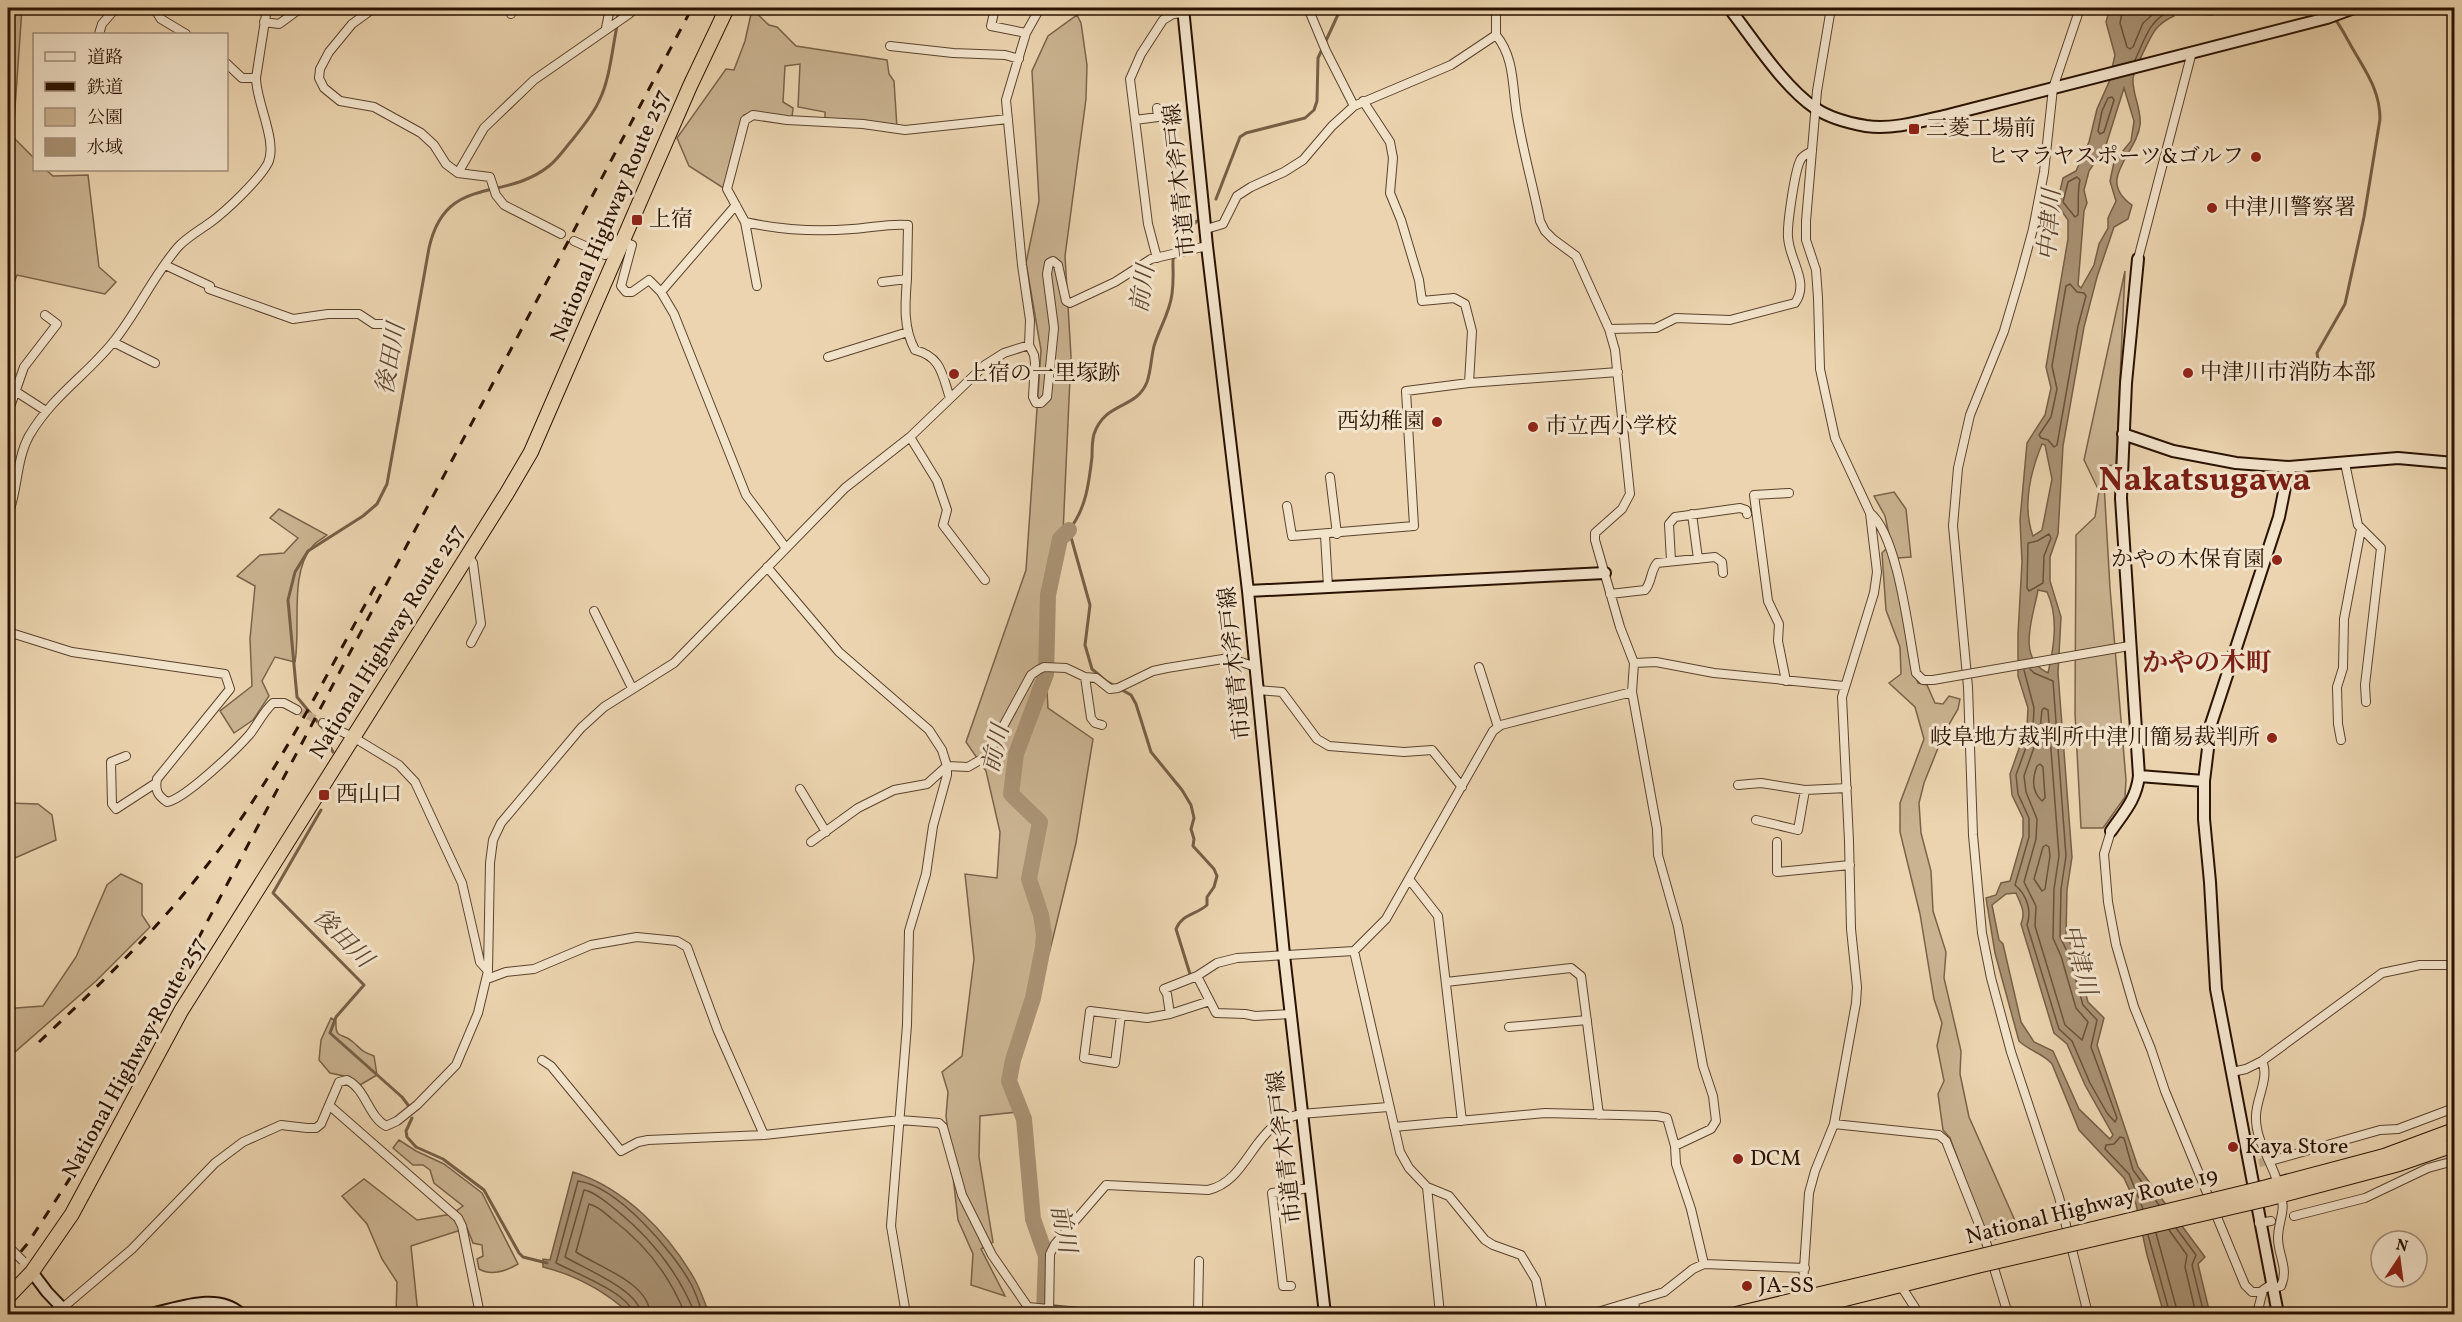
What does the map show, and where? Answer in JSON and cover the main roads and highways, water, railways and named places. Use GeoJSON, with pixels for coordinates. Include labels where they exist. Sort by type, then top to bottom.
{"type":"FeatureCollection","features":[{"type":"Feature","properties":{"kind":"highway","name":"National Highway Route 257"},"geometry":{"type":"LineString","coordinates":[[8,1297],[28,1267],[72,1214],[181,1011],[507,493],[539,435],[622,241],[727,8]]}},
{"type":"Feature","properties":{"kind":"highway","name":"National Highway Route 19"},"geometry":{"type":"LineString","coordinates":[[2280,1190],[2454,1130]]}},
{"type":"Feature","properties":{"kind":"highway","name":"National Highway Route 19"},"geometry":{"type":"LineString","coordinates":[[1785,1314],[1977,1262],[2399,1164],[2454,1145]]}},
{"type":"Feature","properties":{"kind":"highway","name":"National Highway Route 19"},"geometry":{"type":"LineString","coordinates":[[1736,1314],[1803,1308],[1900,1286],[1977,1262]]}},
{"type":"Feature","properties":{"kind":"water"},"geometry":{"type":"Polygon","coordinates":[[[2110,8],[2175,8],[2174,16],[2156,29],[2134,75],[2133,85],[2140,114],[2140,125],[2117,176],[2117,186],[2132,205],[2128,219],[2114,227],[2097,277],[2084,327],[2063,446],[2058,534],[2050,557],[2050,581],[2061,617],[2058,673],[2072,857],[2067,890],[2066,936],[2074,950],[2088,1002],[2104,1018],[2097,1045],[2138,1167],[2205,1257],[2198,1264],[2210,1314],[2164,1314],[2147,1255],[2136,1204],[2124,1178],[2079,1130],[2052,1064],[2019,1041],[1995,953],[1986,898],[1996,895],[2001,883],[2010,881],[2023,836],[2023,818],[2012,795],[2010,774],[2027,726],[2028,708],[2018,676],[2022,562],[2020,520],[2027,443],[2045,415],[2051,388],[2046,367],[2068,239],[2068,220],[2057,204],[2063,178],[2076,171],[2089,142],[2097,109],[2109,82],[2115,55],[2106,22],[2110,8]],[[2124,88],[2106,145],[2089,171],[2084,190],[2087,203],[2084,211],[2078,285],[2081,288],[2094,265],[2099,244],[2108,228],[2108,218],[2116,201],[2110,181],[2114,162],[2131,141],[2134,121],[2124,88]],[[2042,444],[2031,478],[2028,501],[2033,536],[2042,530],[2052,479],[2045,445],[2042,444]],[[2038,590],[2029,648],[2032,658],[2048,673],[2054,622],[2047,592],[2038,590]],[[2016,893],[2006,894],[1992,905],[2021,1022],[2034,1042],[2053,1051],[2079,1109],[2110,1139],[2113,1135],[2085,1085],[2067,1044],[2054,1033],[2021,924],[2023,912],[2021,905],[2016,893]]]}},
{"type":"Feature","properties":{"kind":"water"},"geometry":{"type":"Polygon","coordinates":[[[573,1172],[592,1179],[628,1201],[659,1230],[695,1280],[709,1314],[630,1314],[611,1298],[590,1285],[543,1267],[543,1259],[550,1260],[573,1172]]]}},
{"type":"Feature","properties":{"kind":"waterway","name":"後田川"},"geometry":{"type":"LineString","coordinates":[[617,8],[618,19]]}},
{"type":"Feature","properties":{"kind":"waterway","name":"前川"},"geometry":{"type":"LineString","coordinates":[[1216,199],[1240,137],[1246,133],[1305,118],[1314,110],[1317,101],[1318,58],[1341,8]]}},
{"type":"Feature","properties":{"kind":"waterway"},"geometry":{"type":"LineString","coordinates":[[2326,8],[2331,14]]}},
{"type":"Feature","properties":{"kind":"waterway"},"geometry":{"type":"LineString","coordinates":[[2328,379],[2318,360],[2317,353],[2345,304],[2364,217],[2380,119],[2377,98],[2370,80],[2335,19]]}},
{"type":"Feature","properties":{"kind":"waterway","name":"後田川"},"geometry":{"type":"LineString","coordinates":[[333,752],[326,739],[326,732],[297,697],[288,600],[295,572],[308,551],[363,516],[377,504],[387,484],[429,248],[437,224],[448,209],[462,199],[531,177],[555,160],[587,121],[599,101],[608,74],[617,26]]}},
{"type":"Feature","properties":{"kind":"waterway"},"geometry":{"type":"LineString","coordinates":[[1190,974],[1176,929],[1182,920],[1207,905],[1207,897],[1214,887],[1217,876],[1214,869],[1193,846],[1194,839],[1191,829],[1194,818],[1191,805],[1182,790],[1151,752],[1131,695],[1106,681],[1092,669],[1085,645],[1090,605],[1069,530],[1075,522],[1086,495],[1093,437],[1099,423],[1113,410],[1136,397],[1147,382],[1154,346],[1171,301],[1175,247],[1179,239],[1197,221]]}},
{"type":"Feature","properties":{"kind":"waterway","name":"前川"},"geometry":{"type":"LineString","coordinates":[[1044,1314],[1046,1256],[1033,1219],[1024,1119],[1009,1081],[1013,1060],[1033,998],[1043,947],[1044,934],[1041,915],[1029,879],[1040,822],[1011,794],[1016,754],[1046,674],[1048,595],[1060,539],[1069,530]]}},
{"type":"Feature","properties":{"kind":"waterway","name":"後田川"},"geometry":{"type":"LineString","coordinates":[[321,810],[273,893],[364,985],[336,1017],[330,1033],[402,1097],[408,1105]]}},
{"type":"Feature","properties":{"kind":"waterway","name":"後田川"},"geometry":{"type":"LineString","coordinates":[[412,1118],[406,1131],[407,1137],[416,1147],[443,1159],[484,1190],[519,1253],[523,1257],[547,1263]]}},
{"type":"Feature","properties":{"kind":"tunnel"},"geometry":{"type":"LineString","coordinates":[[297,710],[323,723]]}},
{"type":"Feature","properties":{"kind":"tunnel"},"geometry":{"type":"LineString","coordinates":[[2259,1163],[2273,1160]]}},
{"type":"Feature","properties":{"kind":"railway"},"geometry":{"type":"LineString","coordinates":[[8,1267],[28,1243],[76,1169],[692,8]]}},
{"type":"Feature","properties":{"kind":"railway"},"geometry":{"type":"LineString","coordinates":[[39,1042],[140,943],[178,901],[223,845],[294,734],[378,581]]}},
{"type":"Feature","properties":{"kind":"place","name":"三菱工場前"},"geometry":{"type":"Point","coordinates":[1914,129]}},
{"type":"Feature","properties":{"kind":"place","name":"ヒマラヤスポーツ&ゴルフ"},"geometry":{"type":"Point","coordinates":[2256,157]}},
{"type":"Feature","properties":{"kind":"place","name":"中津川警察署"},"geometry":{"type":"Point","coordinates":[2212,208]}},
{"type":"Feature","properties":{"kind":"place","name":"上宿"},"geometry":{"type":"Point","coordinates":[637,220]}},
{"type":"Feature","properties":{"kind":"place","name":"中津川市消防本部"},"geometry":{"type":"Point","coordinates":[2188,373]}},
{"type":"Feature","properties":{"kind":"place","name":"上宿の一里塚跡"},"geometry":{"type":"Point","coordinates":[954,374]}},
{"type":"Feature","properties":{"kind":"place","name":"西幼稚園"},"geometry":{"type":"Point","coordinates":[1437,422]}},
{"type":"Feature","properties":{"kind":"place","name":"市立西小学校"},"geometry":{"type":"Point","coordinates":[1533,427]}},
{"type":"Feature","properties":{"kind":"place","name":"かやの木保育園"},"geometry":{"type":"Point","coordinates":[2277,560]}},
{"type":"Feature","properties":{"kind":"place","name":"岐阜地方裁判所中津川簡易裁判所"},"geometry":{"type":"Point","coordinates":[2272,738]}},
{"type":"Feature","properties":{"kind":"place","name":"西山口"},"geometry":{"type":"Point","coordinates":[324,795]}},
{"type":"Feature","properties":{"kind":"place","name":"Kaya Store"},"geometry":{"type":"Point","coordinates":[2233,1147]}},
{"type":"Feature","properties":{"kind":"place","name":"DCM"},"geometry":{"type":"Point","coordinates":[1738,1159]}},
{"type":"Feature","properties":{"kind":"place","name":"JA-SS"},"geometry":{"type":"Point","coordinates":[1747,1286]}},
{"type":"Feature","properties":{"kind":"district","name":"Nakatsugawa"},"geometry":{"type":"Point","coordinates":[2205,481]}},
{"type":"Feature","properties":{"kind":"district","name":"かやの木町"},"geometry":{"type":"Point","coordinates":[2207,664]}},
{"type":"Feature","properties":{"kind":"water label","name":"中津川"},"geometry":{"type":"Point","coordinates":[2051,225]}},
{"type":"Feature","properties":{"kind":"water label","name":"中津川"},"geometry":{"type":"Point","coordinates":[2078,960]}}]}
